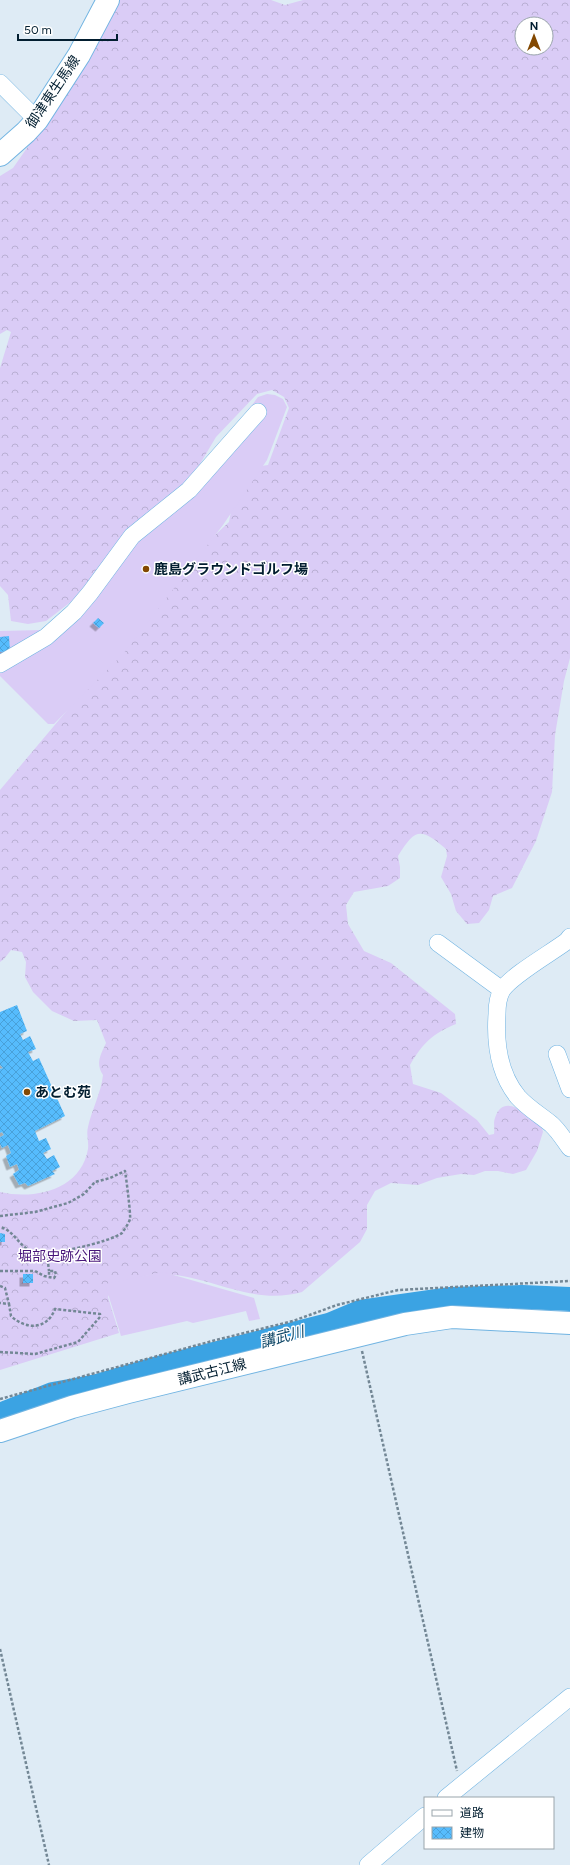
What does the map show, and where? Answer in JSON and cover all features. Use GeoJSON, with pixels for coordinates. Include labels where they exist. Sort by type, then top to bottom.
{"type":"FeatureCollection","features":[{"type":"Feature","properties":{"kind":"main road","name":"御津東生馬線"},"geometry":{"type":"LineString","coordinates":[[0,155],[37,120],[79,55],[108,0]]}},
{"type":"Feature","properties":{"kind":"main road","name":"講武古江線"},"geometry":{"type":"LineString","coordinates":[[0,1431],[79,1405],[405,1324],[452,1317],[570,1320]]}},
{"type":"Feature","properties":{"kind":"street"},"geometry":{"type":"LineString","coordinates":[[0,83],[37,120]]}},
{"type":"Feature","properties":{"kind":"street"},"geometry":{"type":"LineString","coordinates":[[0,664],[46,637],[74,612],[90,594],[132,536],[190,490],[258,412]]}},
{"type":"Feature","properties":{"kind":"street"},"geometry":{"type":"LineString","coordinates":[[570,936],[567,940],[536,962],[502,990],[497,1007],[496,1044],[504,1071],[510,1085],[518,1097],[552,1125],[570,1148]]}},
{"type":"Feature","properties":{"kind":"street"},"geometry":{"type":"LineString","coordinates":[[438,943],[502,990]]}},
{"type":"Feature","properties":{"kind":"street"},"geometry":{"type":"LineString","coordinates":[[557,1054],[570,1089]]}},
{"type":"Feature","properties":{"kind":"street"},"geometry":{"type":"LineString","coordinates":[[447,1797],[570,1697]]}},
{"type":"Feature","properties":{"kind":"street"},"geometry":{"type":"LineString","coordinates":[[368,1865],[424,1817]]}},
{"type":"Feature","properties":{"kind":"path"},"geometry":{"type":"LineString","coordinates":[[0,1216],[35,1212],[68,1203],[84,1194],[95,1182],[110,1178],[125,1171],[130,1219],[122,1232],[97,1243],[47,1254],[34,1253],[27,1250],[8,1230],[0,1227]]}},
{"type":"Feature","properties":{"kind":"path"},"geometry":{"type":"LineString","coordinates":[[47,1254],[49,1271],[48,1276]]}},
{"type":"Feature","properties":{"kind":"path"},"geometry":{"type":"LineString","coordinates":[[0,1271],[35,1271],[44,1276],[54,1278],[56,1274],[54,1270],[49,1271]]}},
{"type":"Feature","properties":{"kind":"path"},"geometry":{"type":"LineString","coordinates":[[0,1399],[216,1340],[293,1321],[337,1305],[398,1290],[570,1281]]}},
{"type":"Feature","properties":{"kind":"path"},"geometry":{"type":"LineString","coordinates":[[0,1286],[5,1288],[11,1316],[25,1326],[44,1324],[52,1316],[55,1309],[100,1314],[100,1317],[78,1342],[35,1354],[0,1352]]}},
{"type":"Feature","properties":{"kind":"path"},"geometry":{"type":"LineString","coordinates":[[0,1303],[9,1304]]}},
{"type":"Feature","properties":{"kind":"path"},"geometry":{"type":"LineString","coordinates":[[358,1335],[457,1770],[462,1785]]}},
{"type":"Feature","properties":{"kind":"path"},"geometry":{"type":"LineString","coordinates":[[0,1649],[49,1865]]}},
{"type":"Feature","properties":{"kind":"green space","name":"堀部史跡公園"},"geometry":{"type":"Polygon","coordinates":[[[118,0],[271,0],[285,5],[303,0],[570,0],[570,658],[564,681],[555,735],[552,792],[536,841],[512,888],[493,896],[489,910],[479,923],[467,924],[456,911],[451,894],[441,877],[447,856],[446,849],[424,834],[414,836],[409,840],[398,856],[400,878],[388,886],[354,892],[346,905],[348,924],[364,951],[391,963],[455,1014],[456,1024],[429,1040],[419,1051],[410,1065],[413,1084],[441,1093],[477,1120],[489,1135],[494,1134],[494,1120],[499,1110],[509,1106],[522,1111],[541,1124],[543,1132],[537,1151],[526,1170],[513,1174],[498,1171],[485,1171],[474,1175],[461,1174],[437,1178],[418,1185],[391,1183],[375,1191],[367,1205],[367,1229],[360,1242],[302,1292],[283,1295],[264,1295],[175,1275],[156,1274],[146,1276],[112,1288],[108,1297],[119,1333],[0,1370],[0,1192],[28,1194],[41,1193],[54,1189],[66,1183],[76,1174],[84,1163],[88,1149],[87,1130],[102,1082],[103,1075],[99,1063],[106,1043],[97,1020],[74,1021],[52,1011],[33,992],[25,977],[26,962],[22,952],[11,950],[0,962],[0,790],[214,536],[229,522],[232,506],[254,467],[268,465],[289,408],[284,397],[272,390],[257,394],[216,437],[197,469],[81,594],[46,621],[28,624],[11,621],[8,595],[0,586],[0,368],[11,332],[7,330],[0,334],[0,176],[13,168],[89,59],[118,0]]]}},
{"type":"Feature","properties":{"kind":"green space","name":"鹿島グラウンドゴルフ場"},"geometry":{"type":"Polygon","coordinates":[[[267,394],[275,395],[283,399],[287,407],[267,460],[223,525],[123,654],[54,724],[48,724],[0,676],[0,631],[43,630],[82,597],[206,466],[258,397],[267,394]]]}},
{"type":"Feature","properties":{"kind":"green space"},"geometry":{"type":"Polygon","coordinates":[[[163,1272],[254,1298],[260,1319],[249,1321],[246,1311],[193,1323],[187,1321],[121,1336],[105,1284],[163,1272]]]}},
{"type":"Feature","properties":{"kind":"building"},"geometry":{"type":"Polygon","coordinates":[[[98,618],[104,623],[99,628],[93,623],[98,618]]]}},
{"type":"Feature","properties":{"kind":"building"},"geometry":{"type":"Polygon","coordinates":[[[9,636],[10,651],[0,652],[0,637],[9,636]]]}},
{"type":"Feature","properties":{"kind":"building","name":"あとむ苑"},"geometry":{"type":"Polygon","coordinates":[[[17,1005],[27,1031],[20,1034],[23,1040],[30,1036],[36,1049],[28,1052],[33,1061],[39,1058],[65,1116],[35,1131],[39,1141],[46,1138],[51,1149],[43,1153],[47,1159],[54,1155],[60,1167],[52,1171],[55,1174],[28,1186],[25,1183],[19,1185],[13,1174],[19,1170],[17,1164],[10,1167],[6,1156],[11,1153],[8,1145],[2,1148],[0,1144],[0,1137],[4,1135],[2,1132],[0,1133],[0,1069],[3,1068],[0,1065],[0,1012],[17,1005]]]}},
{"type":"Feature","properties":{"kind":"building"},"geometry":{"type":"Polygon","coordinates":[[[0,1233],[5,1234],[5,1242],[0,1242],[0,1233]]]}},
{"type":"Feature","properties":{"kind":"building"},"geometry":{"type":"Polygon","coordinates":[[[23,1274],[33,1274],[33,1283],[23,1283],[23,1274]]]}},
{"type":"Feature","properties":{"kind":"waterway","name":"講武川"},"geometry":{"type":"LineString","coordinates":[[0,1415],[53,1394],[97,1386],[151,1370],[329,1325],[360,1312],[451,1299],[522,1297],[570,1299]]}},
{"type":"Feature","properties":{"kind":"place","name":"鹿島グラウンドゴルフ場"},"geometry":{"type":"Point","coordinates":[146,569]}},
{"type":"Feature","properties":{"kind":"place","name":"あとむ苑"},"geometry":{"type":"Point","coordinates":[27,1092]}}]}
